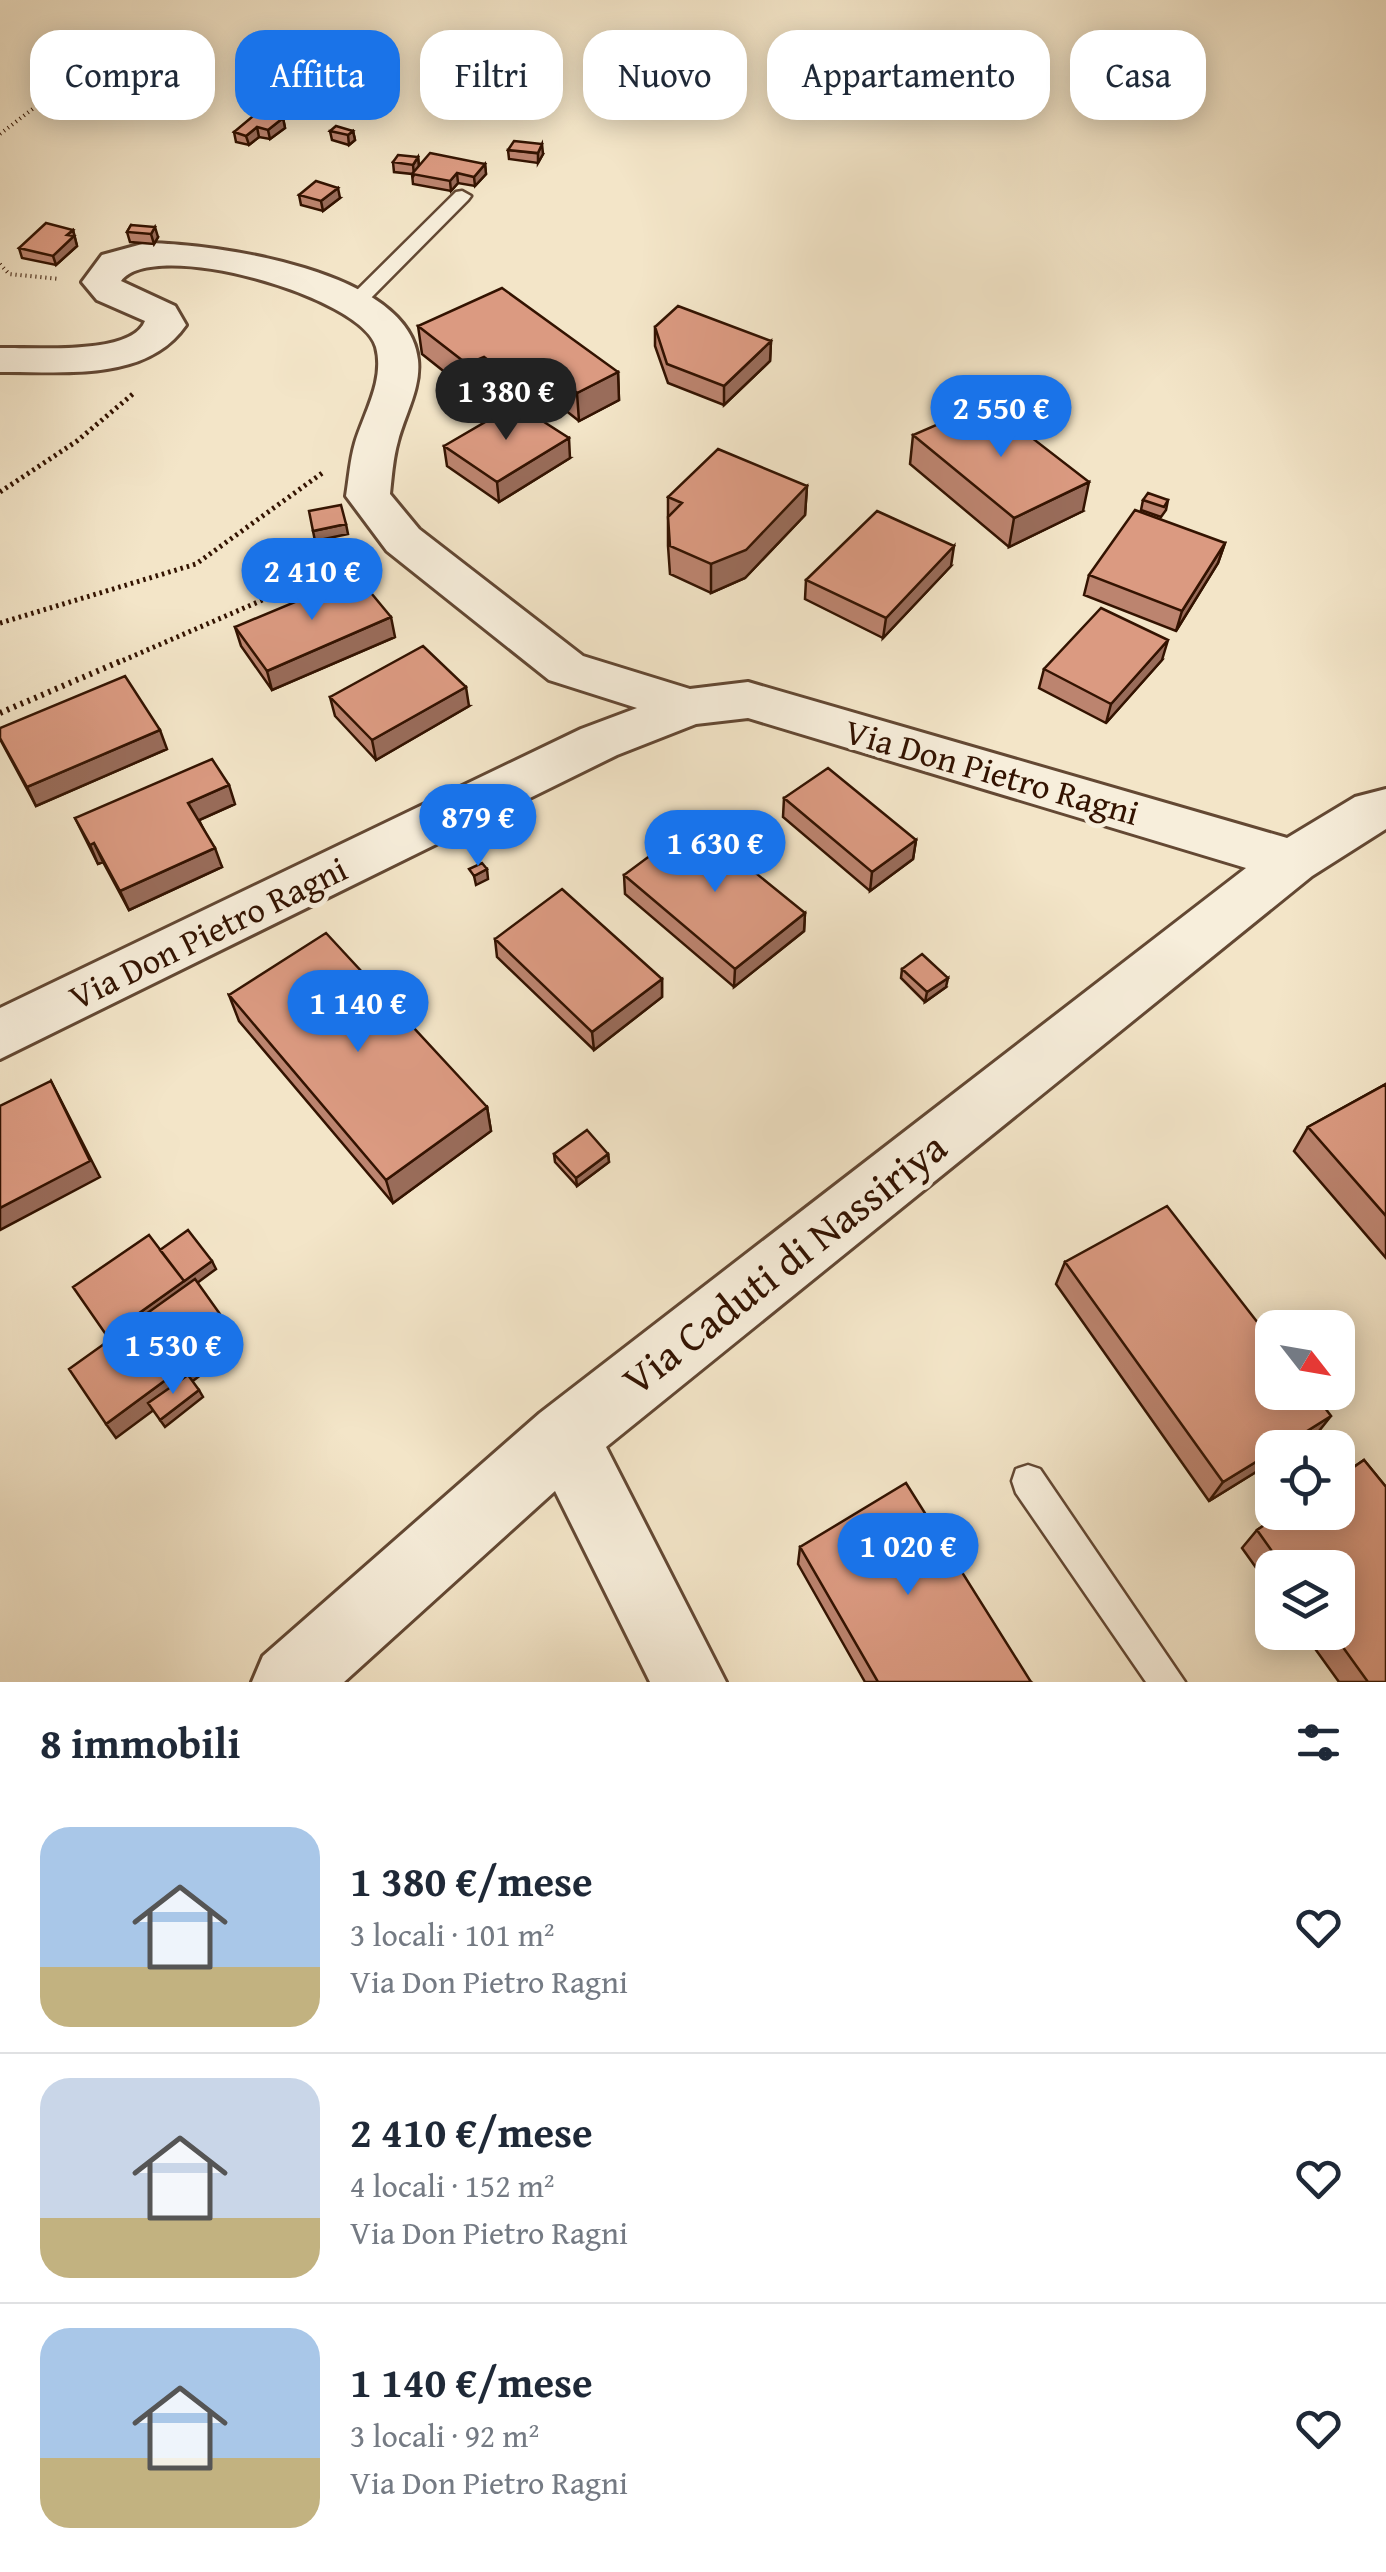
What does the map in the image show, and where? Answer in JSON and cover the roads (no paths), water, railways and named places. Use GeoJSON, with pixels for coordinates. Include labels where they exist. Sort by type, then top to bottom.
{"type":"FeatureCollection","features":[{"type":"Feature","properties":{"kind":"street"},"geometry":{"type":"LineString","coordinates":[[0,360],[109,356],[139,350],[159,338],[166,326],[161,314],[112,292],[102,282],[103,272],[114,262],[139,254],[170,253],[292,276],[356,302]]}},
{"type":"Feature","properties":{"kind":"street","name":"Via Don Pietro Ragni"},"geometry":{"type":"LineString","coordinates":[[356,302],[390,333],[398,362],[394,394],[373,458],[368,496],[403,540],[566,668],[690,708]]}},
{"type":"Feature","properties":{"kind":"street","name":"Via Don Pietro Ragni"},"geometry":{"type":"LineString","coordinates":[[0,1035],[599,742],[690,708],[748,700],[1293,861]]}},
{"type":"Feature","properties":{"kind":"street","name":"Via Caduti di Nassiriya"},"geometry":{"type":"LineString","coordinates":[[289,1682],[564,1437],[1293,861],[1373,811],[1386,809]]}},
{"type":"Feature","properties":{"kind":"street"},"geometry":{"type":"LineString","coordinates":[[564,1437],[689,1682]]}},
{"type":"Feature","properties":{"kind":"lane"},"geometry":{"type":"LineString","coordinates":[[356,302],[462,196]]}},
{"type":"Feature","properties":{"kind":"lane"},"geometry":{"type":"LineString","coordinates":[[1028,1481],[1168,1682]]}}]}
